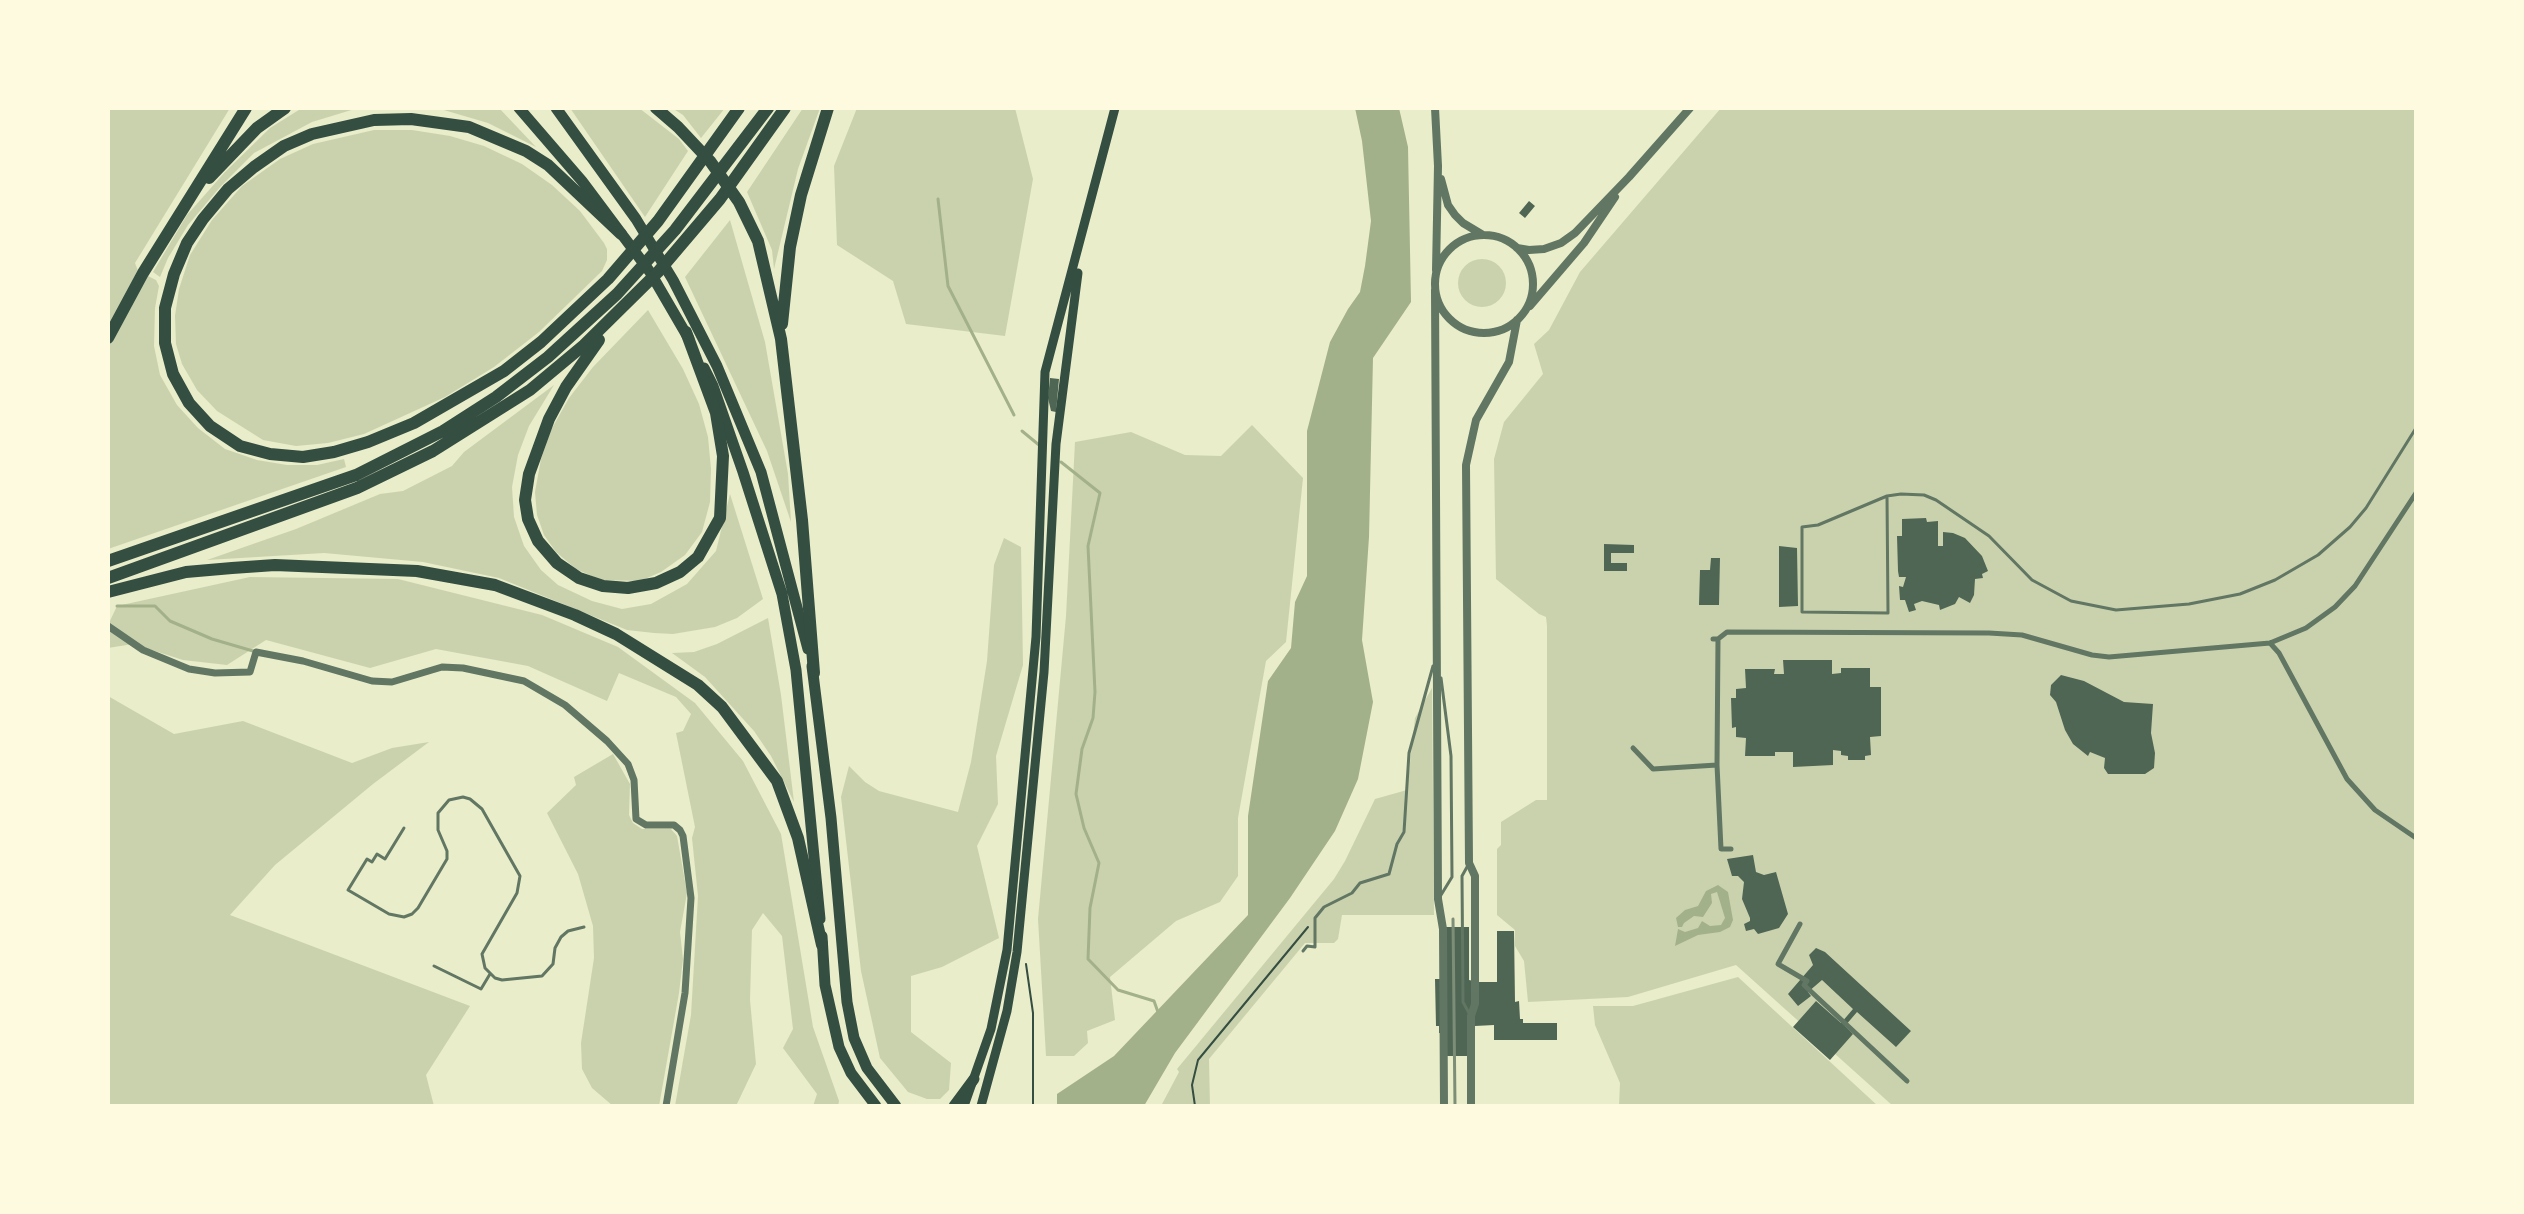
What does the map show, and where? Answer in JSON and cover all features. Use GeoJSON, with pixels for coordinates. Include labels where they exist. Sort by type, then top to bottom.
{"type":"FeatureCollection","features":[{"type":"Feature","properties":{"kind":"highway"},"geometry":{"type":"LineString","coordinates":[[108,338],[174,221],[246,108]]}},
{"type":"Feature","properties":{"kind":"highway"},"geometry":{"type":"LineString","coordinates":[[174,221],[221,163],[257,128],[285,108]]}},
{"type":"Feature","properties":{"kind":"highway"},"geometry":{"type":"LineString","coordinates":[[519,108],[582,181],[650,272],[686,332],[713,386],[782,594],[796,670],[825,985],[839,1047],[851,1073],[876,1106]]}},
{"type":"Feature","properties":{"kind":"highway"},"geometry":{"type":"LineString","coordinates":[[556,108],[636,219],[673,280],[717,366],[761,472],[814,673]]}},
{"type":"Feature","properties":{"kind":"highway"},"geometry":{"type":"LineString","coordinates":[[656,108],[710,161],[739,202],[758,241],[781,339],[802,520],[820,746],[831,818],[847,1002],[854,1038],[867,1068],[895,1103]]}},
{"type":"Feature","properties":{"kind":"highway"},"geometry":{"type":"LineString","coordinates":[[108,578],[314,498],[483,405],[548,357],[617,294],[675,230],[768,108]]}},
{"type":"Feature","properties":{"kind":"highway"},"geometry":{"type":"LineString","coordinates":[[108,561],[314,498],[400,468],[464,433],[530,390],[625,306],[688,238],[785,108]]}},
{"type":"Feature","properties":{"kind":"highway"},"geometry":{"type":"LineString","coordinates":[[781,339],[790,247],[801,195],[828,108]]}},
{"type":"Feature","properties":{"kind":"highway"},"geometry":{"type":"LineString","coordinates":[[621,234],[548,165],[498,138],[469,127],[411,119],[374,120],[342,126],[284,146],[228,189],[203,219],[187,243],[165,308],[165,343],[173,374],[189,403],[210,426],[240,446],[270,454],[303,457],[368,442],[414,423],[504,371],[541,342],[608,279],[658,221],[737,112]]}},
{"type":"Feature","properties":{"kind":"highway"},"geometry":{"type":"LineString","coordinates":[[625,306],[566,387],[549,419],[529,474],[525,500],[528,519],[538,541],[557,563],[579,578],[603,586],[628,588],[656,583],[680,572],[698,557],[720,518],[723,456],[716,413],[686,332]]}},
{"type":"Feature","properties":{"kind":"highway"},"geometry":{"type":"LineString","coordinates":[[108,592],[186,572],[275,565],[417,571],[495,585],[616,634],[698,685],[722,707],[777,781],[798,838],[822,945]]}},
{"type":"Feature","properties":{"kind":"highway"},"geometry":{"type":"LineString","coordinates":[[954,1106],[974,1079]]}},
{"type":"Feature","properties":{"kind":"main road"},"geometry":{"type":"LineString","coordinates":[[964,1106],[994,1019],[1007,950],[1033,672],[1043,386],[1115,108]]}},
{"type":"Feature","properties":{"kind":"main road"},"geometry":{"type":"LineString","coordinates":[[981,1106],[1004,1021],[1017,952],[1044,672],[1058,435],[1081,243]]}},
{"type":"Feature","properties":{"kind":"main road"},"geometry":{"type":"LineString","coordinates":[[1049,354],[1067,365]]}},
{"type":"Feature","properties":{"kind":"street"},"geometry":{"type":"LineString","coordinates":[[1435,108],[1438,166],[1435,279],[1438,899],[1443,929],[1444,1106]]}},
{"type":"Feature","properties":{"kind":"street"},"geometry":{"type":"LineString","coordinates":[[1438,166],[1444,195],[1455,215],[1472,230],[1517,247],[1536,250],[1561,243],[1575,233],[1690,108]]}},
{"type":"Feature","properties":{"kind":"street"},"geometry":{"type":"LineString","coordinates":[[1435,290],[1442,311],[1449,319],[1478,333],[1499,331],[1517,320],[1584,243],[1629,177]]}},
{"type":"Feature","properties":{"kind":"street"},"geometry":{"type":"LineString","coordinates":[[1435,279],[1438,267],[1452,248],[1472,237],[1484,235]]}},
{"type":"Feature","properties":{"kind":"street"},"geometry":{"type":"LineString","coordinates":[[1517,247],[1533,278],[1530,301],[1524,312]]}},
{"type":"Feature","properties":{"kind":"street"},"geometry":{"type":"LineString","coordinates":[[1471,1106],[1475,876],[1469,863],[1466,465],[1476,420],[1509,362],[1517,320]]}},
{"type":"Feature","properties":{"kind":"street"},"geometry":{"type":"LineString","coordinates":[[1043,434],[1058,435]]}},
{"type":"Feature","properties":{"kind":"street"},"geometry":{"type":"LineString","coordinates":[[1731,849],[1721,849],[1717,765],[1716,639],[1727,632],[2022,635],[2109,657],[2270,643],[2306,628],[2335,607],[2355,586],[2416,493]]}},
{"type":"Feature","properties":{"kind":"street"},"geometry":{"type":"LineString","coordinates":[[108,626],[143,650],[189,669],[215,673],[250,672],[256,652],[303,661],[372,681],[392,682],[442,667],[463,668],[524,681],[574,712],[628,764],[634,780],[633,813],[636,819],[646,825],[674,825],[683,836],[691,884],[690,924],[685,993],[666,1106]]}},
{"type":"Feature","properties":{"kind":"street"},"geometry":{"type":"LineString","coordinates":[[2270,643],[2279,653],[2347,779],[2375,810],[2416,838]]}},
{"type":"Feature","properties":{"kind":"street"},"geometry":{"type":"LineString","coordinates":[[1633,748],[1653,769],[1717,765]]}},
{"type":"Feature","properties":{"kind":"street"},"geometry":{"type":"LineString","coordinates":[[1800,924],[1778,964],[1807,981],[1804,985],[1907,1081]]}},
{"type":"Feature","properties":{"kind":"lane"},"geometry":{"type":"LineString","coordinates":[[1887,496],[1888,613],[1802,612],[1802,527],[1831,520],[1887,496],[1914,494],[1936,500],[1989,536],[2024,574],[2071,601],[2116,610],[2189,604],[2240,594],[2275,580],[2318,555],[2366,508],[2416,428]]}},
{"type":"Feature","properties":{"kind":"lane"},"geometry":{"type":"LineString","coordinates":[[1437,651],[1451,756],[1452,867],[1452,877],[1438,899]]}},
{"type":"Feature","properties":{"kind":"lane"},"geometry":{"type":"LineString","coordinates":[[1303,951],[1307,946],[1315,947],[1315,918],[1330,903],[1352,893],[1360,883],[1389,874],[1394,852],[1404,832],[1409,753],[1437,651]]}},
{"type":"Feature","properties":{"kind":"lane"},"geometry":{"type":"LineString","coordinates":[[404,828],[385,859],[377,854],[372,862],[367,859],[348,890],[389,914],[404,917],[412,914],[447,859],[438,830],[438,813],[449,800],[470,799],[482,809],[520,876],[517,893],[482,954],[482,961],[490,974],[502,980],[542,976],[553,964],[555,948],[561,937],[568,931],[584,927]]}},
{"type":"Feature","properties":{"kind":"lane"},"geometry":{"type":"LineString","coordinates":[[434,966],[481,989],[490,974]]}},
{"type":"Feature","properties":{"kind":"path"},"geometry":{"type":"LineString","coordinates":[[1195,1106],[1192,1085],[1198,1060],[1315,918]]}},
{"type":"Feature","properties":{"kind":"path"},"geometry":{"type":"LineString","coordinates":[[1024,952],[1033,1013],[1033,1106]]}},
{"type":"Feature","properties":{"kind":"shaded area"},"geometry":{"type":"Polygon","coordinates":[[[108,108],[230,108],[135,263],[138,271],[156,280],[159,286],[154,346],[160,375],[177,405],[198,428],[225,449],[257,460],[287,465],[317,465],[344,459],[346,467],[108,549],[108,108]]]}},
{"type":"Feature","properties":{"kind":"shaded area"},"geometry":{"type":"Polygon","coordinates":[[[302,108],[358,108],[312,122],[254,153],[188,225],[160,277],[153,272],[187,215],[225,172],[270,128],[302,108]]]}},
{"type":"Feature","properties":{"kind":"shaded area"},"geometry":{"type":"Polygon","coordinates":[[[437,108],[499,108],[536,147],[488,123],[437,108]]]}},
{"type":"Feature","properties":{"kind":"shaded area"},"geometry":{"type":"Polygon","coordinates":[[[570,108],[639,108],[679,139],[688,151],[645,217],[570,108]]]}},
{"type":"Feature","properties":{"kind":"shaded area"},"geometry":{"type":"Polygon","coordinates":[[[672,108],[725,108],[701,138],[683,115],[672,108]]]}},
{"type":"Feature","properties":{"kind":"shaded area"},"geometry":{"type":"Polygon","coordinates":[[[803,108],[820,108],[798,169],[774,269],[772,250],[747,192],[803,108]]]}},
{"type":"Feature","properties":{"kind":"shaded area"},"geometry":{"type":"Polygon","coordinates":[[[857,108],[1015,108],[1033,179],[1005,336],[906,324],[893,281],[837,245],[834,166],[857,108]]]}},
{"type":"Feature","properties":{"kind":"shaded area"},"geometry":{"type":"Polygon","coordinates":[[[1355,108],[1399,108],[1408,147],[1411,302],[1373,358],[1369,537],[1362,640],[1373,702],[1358,779],[1335,831],[1290,898],[1175,1053],[1144,1106],[1057,1106],[1057,1094],[1114,1056],[1248,915],[1248,816],[1268,681],[1291,648],[1295,602],[1307,576],[1307,431],[1330,342],[1360,292],[1371,221],[1355,108]]]}},
{"type":"Feature","properties":{"kind":"shaded area"},"geometry":{"type":"Polygon","coordinates":[[[1721,108],[2416,108],[2416,1106],[1893,1106],[1736,965],[1628,997],[1528,1002],[1524,961],[1515,946],[1515,930],[1497,915],[1497,849],[1501,845],[1501,822],[1536,800],[1547,800],[1547,626],[1546,617],[1496,579],[1494,459],[1504,422],[1543,374],[1534,344],[1549,330],[1580,272],[1721,108]]]}},
{"type":"Feature","properties":{"kind":"shaded area"},"geometry":{"type":"Polygon","coordinates":[[[374,130],[412,130],[450,136],[484,146],[522,164],[552,185],[580,211],[604,243],[607,260],[602,271],[539,332],[494,367],[445,397],[364,434],[328,443],[296,446],[263,440],[217,411],[197,390],[182,364],[176,344],[175,316],[179,289],[190,255],[212,220],[242,186],[280,159],[313,144],[374,130]]]}},
{"type":"Feature","properties":{"kind":"shaded area"},"geometry":{"type":"Polygon","coordinates":[[[730,220],[765,342],[788,474],[791,522],[767,451],[685,277],[730,220]]]}},
{"type":"Feature","properties":{"kind":"shaded area"},"geometry":{"type":"Polygon","coordinates":[[[1482,259],[1499,266],[1506,283],[1499,300],[1482,307],[1465,300],[1458,283],[1465,266],[1482,259]]]}},
{"type":"Feature","properties":{"kind":"shaded area"},"geometry":{"type":"Polygon","coordinates":[[[648,310],[683,369],[699,404],[708,437],[710,502],[702,532],[685,555],[661,572],[640,581],[601,580],[576,569],[556,552],[544,535],[537,515],[535,492],[541,459],[551,430],[569,398],[593,367],[648,310]]]}},
{"type":"Feature","properties":{"kind":"shaded area"},"geometry":{"type":"Polygon","coordinates":[[[554,385],[529,426],[518,455],[512,487],[514,517],[524,546],[541,570],[558,585],[592,601],[622,609],[651,604],[687,584],[716,551],[730,494],[763,599],[737,618],[715,627],[673,634],[654,633],[627,630],[499,578],[423,562],[324,553],[207,560],[296,529],[380,494],[403,491],[452,466],[464,452],[554,385]]]}},
{"type":"Feature","properties":{"kind":"shaded area"},"geometry":{"type":"Polygon","coordinates":[[[1252,425],[1303,478],[1286,642],[1266,661],[1238,818],[1238,876],[1220,902],[1176,921],[1110,977],[1115,1020],[1087,1031],[1088,1043],[1074,1056],[1046,1056],[1038,919],[1066,616],[1075,442],[1131,432],[1185,455],[1221,456],[1252,425]]]}},
{"type":"Feature","properties":{"kind":"shaded area"},"geometry":{"type":"Polygon","coordinates":[[[1004,538],[1021,547],[1023,665],[996,756],[998,804],[977,846],[999,938],[942,967],[911,976],[911,1032],[951,1063],[949,1090],[940,1099],[927,1099],[908,1092],[880,1058],[861,971],[841,797],[849,766],[879,791],[958,812],[971,762],[987,661],[994,565],[1004,538]]]}},
{"type":"Feature","properties":{"kind":"shaded area"},"geometry":{"type":"Polygon","coordinates":[[[250,577],[398,579],[542,615],[618,647],[695,703],[743,761],[781,834],[813,1027],[839,1101],[838,1106],[813,1106],[817,1094],[783,1048],[793,1029],[782,936],[763,913],[752,930],[750,1000],[756,1064],[736,1106],[675,1106],[691,1015],[698,896],[692,838],[695,827],[676,733],[683,731],[691,714],[676,697],[619,673],[607,701],[528,666],[436,649],[370,668],[266,640],[227,665],[183,660],[133,644],[108,648],[108,625],[117,606],[250,577]]]}},
{"type":"Feature","properties":{"kind":"shaded area"},"geometry":{"type":"Polygon","coordinates":[[[768,618],[794,802],[771,756],[754,731],[705,677],[672,653],[694,652],[717,644],[768,618]]]}},
{"type":"Feature","properties":{"kind":"shaded area"},"geometry":{"type":"Polygon","coordinates":[[[1432,688],[1434,915],[1342,915],[1338,939],[1334,943],[1305,943],[1209,1059],[1210,1106],[1161,1106],[1179,1072],[1177,1069],[1334,879],[1375,799],[1407,790],[1415,718],[1432,688]]]}},
{"type":"Feature","properties":{"kind":"shaded area"},"geometry":{"type":"Polygon","coordinates":[[[108,696],[174,734],[243,721],[352,763],[392,748],[429,742],[275,865],[230,915],[470,1006],[426,1075],[434,1106],[108,1106],[108,696]]]}},
{"type":"Feature","properties":{"kind":"shaded area"},"geometry":{"type":"Polygon","coordinates":[[[613,754],[630,784],[629,815],[633,823],[642,829],[671,829],[677,836],[687,893],[680,932],[683,959],[679,993],[659,1106],[613,1106],[592,1088],[582,1069],[581,1043],[594,958],[593,926],[578,874],[547,813],[576,785],[574,777],[613,754]]]}},
{"type":"Feature","properties":{"kind":"shaded area"},"geometry":{"type":"Polygon","coordinates":[[[1718,885],[1728,892],[1733,920],[1730,927],[1720,932],[1698,935],[1675,946],[1678,929],[1685,932],[1698,928],[1702,921],[1710,926],[1721,925],[1725,918],[1717,892],[1711,894],[1712,903],[1703,917],[1694,916],[1682,927],[1678,927],[1676,918],[1685,910],[1698,906],[1706,891],[1718,885]]]}},
{"type":"Feature","properties":{"kind":"shaded area"},"geometry":{"type":"Polygon","coordinates":[[[1738,977],[1878,1106],[1619,1106],[1620,1083],[1595,1025],[1593,1006],[1633,1006],[1738,977]]]}},
{"type":"Feature","properties":{"kind":"building"},"geometry":{"type":"Polygon","coordinates":[[[1529,201],[1535,206],[1525,218],[1519,213],[1529,201]]]}},
{"type":"Feature","properties":{"kind":"building"},"geometry":{"type":"Polygon","coordinates":[[[1050,378],[1059,379],[1056,412],[1051,411],[1048,398],[1050,378]]]}},
{"type":"Feature","properties":{"kind":"building"},"geometry":{"type":"Polygon","coordinates":[[[1926,518],[1927,522],[1938,521],[1938,546],[1943,546],[1943,532],[1953,533],[1965,538],[1982,556],[1988,571],[1982,574],[1983,578],[1975,579],[1970,603],[1959,597],[1955,604],[1940,610],[1939,605],[1922,601],[1914,604],[1916,610],[1909,612],[1905,600],[1900,600],[1899,586],[1903,587],[1906,577],[1899,577],[1898,571],[1897,536],[1902,536],[1902,519],[1926,518]]]}},
{"type":"Feature","properties":{"kind":"building"},"geometry":{"type":"Polygon","coordinates":[[[1604,544],[1634,545],[1634,553],[1611,553],[1611,563],[1627,563],[1627,571],[1604,571],[1604,544]]]}},
{"type":"Feature","properties":{"kind":"building"},"geometry":{"type":"Polygon","coordinates":[[[1779,546],[1797,548],[1798,606],[1779,607],[1779,546]]]}},
{"type":"Feature","properties":{"kind":"building"},"geometry":{"type":"Polygon","coordinates":[[[1711,558],[1720,558],[1719,605],[1699,605],[1700,570],[1710,570],[1711,558]]]}},
{"type":"Feature","properties":{"kind":"building"},"geometry":{"type":"Polygon","coordinates":[[[1783,660],[1832,660],[1832,674],[1841,673],[1841,668],[1870,668],[1870,687],[1881,687],[1881,736],[1870,737],[1871,755],[1865,756],[1865,760],[1848,760],[1848,756],[1841,755],[1841,751],[1833,750],[1833,765],[1793,767],[1793,752],[1775,752],[1775,756],[1745,756],[1746,738],[1736,737],[1736,727],[1732,728],[1731,698],[1736,698],[1736,689],[1746,688],[1745,669],[1775,669],[1774,674],[1784,674],[1783,660]]]}},
{"type":"Feature","properties":{"kind":"building"},"geometry":{"type":"Polygon","coordinates":[[[2061,675],[2084,681],[2124,702],[2153,704],[2151,733],[2154,768],[2145,774],[2108,774],[2104,768],[2105,758],[2090,752],[2088,756],[2073,744],[2056,702],[2050,695],[2051,685],[2061,675]]]}},
{"type":"Feature","properties":{"kind":"building"},"geometry":{"type":"Polygon","coordinates":[[[1753,855],[1756,872],[1764,875],[1776,872],[1788,914],[1779,928],[1758,934],[1754,929],[1746,931],[1744,924],[1750,918],[1742,899],[1744,882],[1738,876],[1732,876],[1727,859],[1753,855]]]}},
{"type":"Feature","properties":{"kind":"building"},"geometry":{"type":"Polygon","coordinates":[[[1445,927],[1469,927],[1469,980],[1478,982],[1497,982],[1497,931],[1514,931],[1515,1002],[1519,1001],[1520,1019],[1523,1023],[1557,1023],[1557,1040],[1494,1040],[1494,1025],[1475,1026],[1475,1032],[1469,1033],[1469,1056],[1446,1056],[1445,1033],[1439,1033],[1439,1026],[1436,1026],[1435,979],[1445,979],[1445,927]]]}},
{"type":"Feature","properties":{"kind":"building"},"geometry":{"type":"Polygon","coordinates":[[[1816,948],[1825,952],[1911,1031],[1896,1047],[1857,1012],[1845,1026],[1853,1034],[1830,1060],[1793,1027],[1816,1001],[1841,1023],[1853,1009],[1822,980],[1808,992],[1811,996],[1798,1006],[1788,994],[1813,965],[1809,955],[1816,948]]]}},
{"type":"Feature","properties":{"kind":"waterway"},"geometry":{"type":"LineString","coordinates":[[938,199],[948,286],[1014,415]]}},
{"type":"Feature","properties":{"kind":"waterway"},"geometry":{"type":"LineString","coordinates":[[1022,431],[1039,445]]}},
{"type":"Feature","properties":{"kind":"waterway"},"geometry":{"type":"LineString","coordinates":[[1061,462],[1100,493],[1088,546],[1095,692],[1093,718],[1082,749],[1076,794],[1084,828],[1099,863],[1090,908],[1088,959],[1118,990],[1154,1001],[1159,1015]]}},
{"type":"Feature","properties":{"kind":"waterway"},"geometry":{"type":"LineString","coordinates":[[117,606],[155,606],[170,621],[212,639],[253,651]]}},
{"type":"Feature","properties":{"kind":"railway"},"geometry":{"type":"LineString","coordinates":[[1453,919],[1455,1106]]}}]}
